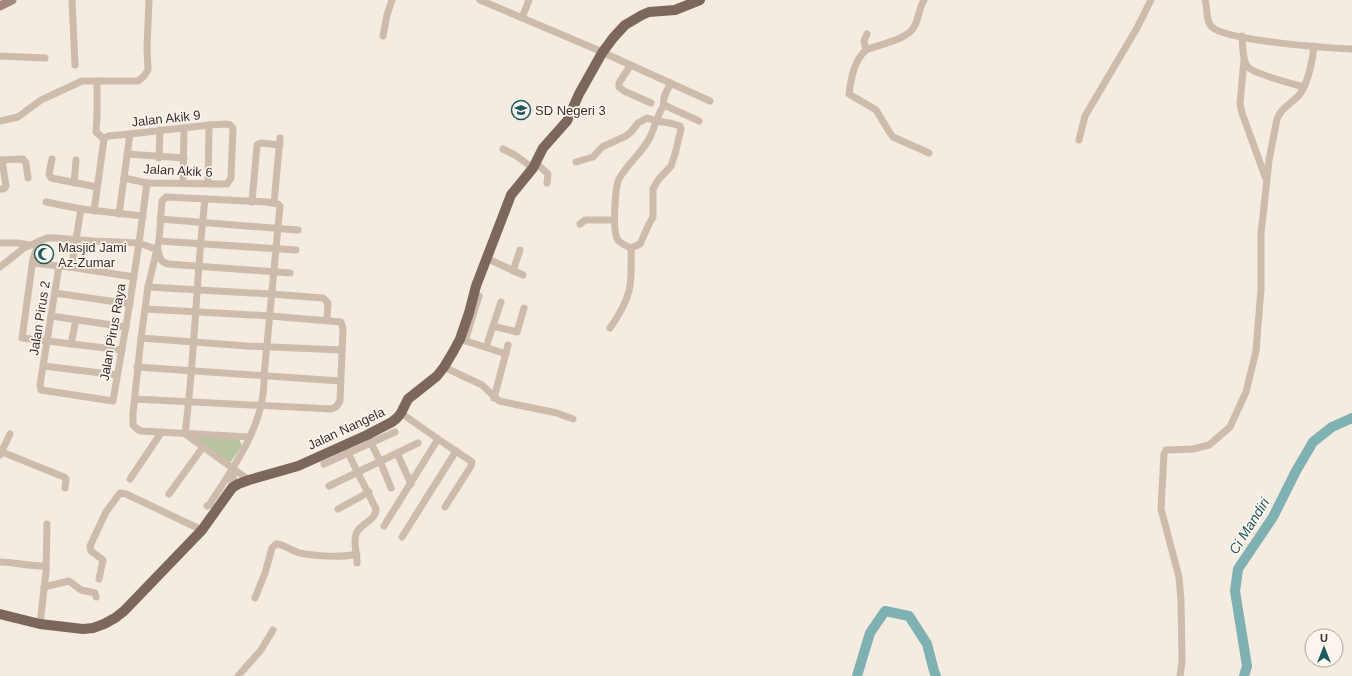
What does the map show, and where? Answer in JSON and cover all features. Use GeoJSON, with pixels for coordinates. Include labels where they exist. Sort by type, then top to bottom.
{"type":"FeatureCollection","features":[{"type":"Feature","properties":{"kind":"main road","name":"Jalan Nangela"},"geometry":{"type":"LineString","coordinates":[[0,614],[40,624],[83,629],[93,628],[110,622],[124,611],[202,530],[232,488],[249,480],[298,466],[347,449],[369,439],[392,422],[401,413],[408,399],[434,378],[444,367],[463,340],[486,258],[511,195],[534,165],[543,148],[567,121],[602,53],[624,25],[642,15],[649,12],[675,10],[700,0]]}},
{"type":"Feature","properties":{"kind":"street"},"geometry":{"type":"LineString","coordinates":[[72,0],[75,65]]}},
{"type":"Feature","properties":{"kind":"street"},"geometry":{"type":"LineString","coordinates":[[0,122],[18,117],[41,100],[82,81],[138,81],[148,71],[147,47],[149,0]]}},
{"type":"Feature","properties":{"kind":"street"},"geometry":{"type":"LineString","coordinates":[[383,36],[387,15],[392,0]]}},
{"type":"Feature","properties":{"kind":"street"},"geometry":{"type":"LineString","coordinates":[[480,0],[710,101]]}},
{"type":"Feature","properties":{"kind":"street"},"geometry":{"type":"LineString","coordinates":[[522,18],[530,0]]}},
{"type":"Feature","properties":{"kind":"street"},"geometry":{"type":"LineString","coordinates":[[924,0],[915,24],[910,32],[900,38],[866,50],[859,58],[851,79],[849,94],[876,110],[893,137],[929,153]]}},
{"type":"Feature","properties":{"kind":"street"},"geometry":{"type":"LineString","coordinates":[[1078,140],[1085,116],[1110,75],[1120,54],[1137,28],[1150,0]]}},
{"type":"Feature","properties":{"kind":"street"},"geometry":{"type":"LineString","coordinates":[[1205,0],[1211,26],[1226,33],[1276,42],[1352,49]]}},
{"type":"Feature","properties":{"kind":"street"},"geometry":{"type":"LineString","coordinates":[[866,50],[864,41],[867,34]]}},
{"type":"Feature","properties":{"kind":"street"},"geometry":{"type":"LineString","coordinates":[[1242,36],[1244,60],[1240,103],[1242,113],[1267,181]]}},
{"type":"Feature","properties":{"kind":"street"},"geometry":{"type":"LineString","coordinates":[[1180,676],[1182,662],[1182,600],[1178,577],[1160,509],[1164,454],[1166,450],[1170,449],[1193,449],[1209,446],[1230,427],[1246,392],[1256,351],[1261,290],[1262,233],[1271,152],[1279,113],[1301,93],[1304,87],[1314,46]]}},
{"type":"Feature","properties":{"kind":"street"},"geometry":{"type":"LineString","coordinates":[[0,56],[45,58]]}},
{"type":"Feature","properties":{"kind":"street"},"geometry":{"type":"LineString","coordinates":[[1244,60],[1248,67],[1256,72],[1304,87]]}},
{"type":"Feature","properties":{"kind":"street"},"geometry":{"type":"LineString","coordinates":[[630,66],[619,83],[619,87],[624,91],[651,103]]}},
{"type":"Feature","properties":{"kind":"street"},"geometry":{"type":"LineString","coordinates":[[94,211],[104,139],[96,132],[97,81]]}},
{"type":"Feature","properties":{"kind":"street"},"geometry":{"type":"LineString","coordinates":[[631,248],[618,241],[616,238],[614,220],[619,180],[649,140],[660,111],[664,106],[663,102],[665,95],[671,83]]}},
{"type":"Feature","properties":{"kind":"street"},"geometry":{"type":"LineString","coordinates":[[664,106],[699,121]]}},
{"type":"Feature","properties":{"kind":"street"},"geometry":{"type":"LineString","coordinates":[[576,162],[593,157],[602,147],[626,136],[638,123],[647,118],[680,126],[681,129],[671,166],[658,180],[653,189],[653,217],[640,244],[631,248]]}},
{"type":"Feature","properties":{"kind":"street","name":"Jalan Akik 9"},"geometry":{"type":"LineString","coordinates":[[104,139],[108,136],[209,125],[226,124],[232,126],[230,182]]}},
{"type":"Feature","properties":{"kind":"street"},"geometry":{"type":"LineString","coordinates":[[208,184],[209,125]]}},
{"type":"Feature","properties":{"kind":"street"},"geometry":{"type":"LineString","coordinates":[[183,183],[184,128]]}},
{"type":"Feature","properties":{"kind":"street"},"geometry":{"type":"LineString","coordinates":[[159,158],[160,130]]}},
{"type":"Feature","properties":{"kind":"street"},"geometry":{"type":"LineString","coordinates":[[119,214],[130,134]]}},
{"type":"Feature","properties":{"kind":"street"},"geometry":{"type":"LineString","coordinates":[[252,202],[257,145],[261,143],[280,141],[274,203]]}},
{"type":"Feature","properties":{"kind":"street"},"geometry":{"type":"LineString","coordinates":[[503,149],[548,174],[547,183]]}},
{"type":"Feature","properties":{"kind":"street"},"geometry":{"type":"LineString","coordinates":[[127,154],[159,158],[184,158]]}},
{"type":"Feature","properties":{"kind":"street"},"geometry":{"type":"LineString","coordinates":[[0,189],[4,189],[6,186],[1,160],[23,159],[26,164],[28,178]]}},
{"type":"Feature","properties":{"kind":"street"},"geometry":{"type":"LineString","coordinates":[[52,159],[50,174],[51,178],[97,187]]}},
{"type":"Feature","properties":{"kind":"street"},"geometry":{"type":"LineString","coordinates":[[74,183],[76,160]]}},
{"type":"Feature","properties":{"kind":"street","name":"Jalan Akik 6"},"geometry":{"type":"LineString","coordinates":[[124,178],[148,183],[227,184],[230,182]]}},
{"type":"Feature","properties":{"kind":"street","name":"Jalan Pirus Raya"},"geometry":{"type":"LineString","coordinates":[[113,401],[140,244],[148,183]]}},
{"type":"Feature","properties":{"kind":"street"},"geometry":{"type":"LineString","coordinates":[[207,506],[234,470],[250,437],[262,406],[280,206],[274,203],[166,196],[162,201],[159,241],[148,287],[141,338],[133,425],[141,431],[250,437]]}},
{"type":"Feature","properties":{"kind":"street"},"geometry":{"type":"LineString","coordinates":[[186,434],[205,199]]}},
{"type":"Feature","properties":{"kind":"street"},"geometry":{"type":"LineString","coordinates":[[46,202],[94,211],[143,216]]}},
{"type":"Feature","properties":{"kind":"street"},"geometry":{"type":"LineString","coordinates":[[70,267],[77,239],[81,209]]}},
{"type":"Feature","properties":{"kind":"street"},"geometry":{"type":"LineString","coordinates":[[160,219],[298,230]]}},
{"type":"Feature","properties":{"kind":"street"},"geometry":{"type":"LineString","coordinates":[[580,224],[585,220],[614,220]]}},
{"type":"Feature","properties":{"kind":"street"},"geometry":{"type":"LineString","coordinates":[[0,267],[29,245],[39,240],[55,238],[140,244],[156,249]]}},
{"type":"Feature","properties":{"kind":"street"},"geometry":{"type":"LineString","coordinates":[[39,240],[33,263],[22,338],[122,350]]}},
{"type":"Feature","properties":{"kind":"street"},"geometry":{"type":"LineString","coordinates":[[159,241],[296,250]]}},
{"type":"Feature","properties":{"kind":"street"},"geometry":{"type":"LineString","coordinates":[[0,243],[18,243],[29,245]]}},
{"type":"Feature","properties":{"kind":"street"},"geometry":{"type":"LineString","coordinates":[[610,328],[622,312],[628,298],[632,280],[631,248]]}},
{"type":"Feature","properties":{"kind":"street"},"geometry":{"type":"LineString","coordinates":[[156,249],[162,263],[290,273]]}},
{"type":"Feature","properties":{"kind":"street"},"geometry":{"type":"LineString","coordinates":[[513,271],[520,250]]}},
{"type":"Feature","properties":{"kind":"street"},"geometry":{"type":"LineString","coordinates":[[486,258],[523,275]]}},
{"type":"Feature","properties":{"kind":"street"},"geometry":{"type":"LineString","coordinates":[[33,263],[59,266]]}},
{"type":"Feature","properties":{"kind":"street","name":"Jalan Pirus 2"},"geometry":{"type":"LineString","coordinates":[[113,401],[42,390],[40,386],[59,266],[134,277]]}},
{"type":"Feature","properties":{"kind":"street"},"geometry":{"type":"LineString","coordinates":[[148,287],[271,294],[325,299],[328,305],[327,320]]}},
{"type":"Feature","properties":{"kind":"street"},"geometry":{"type":"LineString","coordinates":[[55,293],[130,304]]}},
{"type":"Feature","properties":{"kind":"street"},"geometry":{"type":"LineString","coordinates":[[479,296],[463,340],[506,354]]}},
{"type":"Feature","properties":{"kind":"street"},"geometry":{"type":"LineString","coordinates":[[486,347],[501,302]]}},
{"type":"Feature","properties":{"kind":"street"},"geometry":{"type":"LineString","coordinates":[[493,326],[517,332],[524,308]]}},
{"type":"Feature","properties":{"kind":"street"},"geometry":{"type":"LineString","coordinates":[[135,399],[334,409],[340,401],[343,328],[342,324],[339,322],[270,316],[146,309]]}},
{"type":"Feature","properties":{"kind":"street"},"geometry":{"type":"LineString","coordinates":[[51,316],[126,327]]}},
{"type":"Feature","properties":{"kind":"street"},"geometry":{"type":"LineString","coordinates":[[71,344],[76,320]]}},
{"type":"Feature","properties":{"kind":"street"},"geometry":{"type":"LineString","coordinates":[[141,338],[342,350]]}},
{"type":"Feature","properties":{"kind":"street"},"geometry":{"type":"LineString","coordinates":[[494,398],[508,345]]}},
{"type":"Feature","properties":{"kind":"street"},"geometry":{"type":"LineString","coordinates":[[44,366],[117,375]]}},
{"type":"Feature","properties":{"kind":"street"},"geometry":{"type":"LineString","coordinates":[[138,367],[340,381]]}},
{"type":"Feature","properties":{"kind":"street"},"geometry":{"type":"LineString","coordinates":[[444,367],[482,385],[494,398],[499,401],[556,413],[573,419]]}},
{"type":"Feature","properties":{"kind":"street"},"geometry":{"type":"LineString","coordinates":[[401,413],[472,462],[472,466],[445,507]]}},
{"type":"Feature","properties":{"kind":"street"},"geometry":{"type":"LineString","coordinates":[[391,488],[369,439],[395,432]]}},
{"type":"Feature","properties":{"kind":"street"},"geometry":{"type":"LineString","coordinates":[[130,479],[161,433]]}},
{"type":"Feature","properties":{"kind":"street"},"geometry":{"type":"LineString","coordinates":[[10,434],[1,451],[64,477],[66,479],[65,488]]}},
{"type":"Feature","properties":{"kind":"street"},"geometry":{"type":"LineString","coordinates":[[186,434],[249,480]]}},
{"type":"Feature","properties":{"kind":"street"},"geometry":{"type":"LineString","coordinates":[[384,526],[438,439]]}},
{"type":"Feature","properties":{"kind":"street"},"geometry":{"type":"LineString","coordinates":[[329,486],[418,443]]}},
{"type":"Feature","properties":{"kind":"street"},"geometry":{"type":"LineString","coordinates":[[169,494],[203,447]]}},
{"type":"Feature","properties":{"kind":"street"},"geometry":{"type":"LineString","coordinates":[[324,464],[347,449],[375,505],[376,514],[357,531],[355,541],[357,563]]}},
{"type":"Feature","properties":{"kind":"street"},"geometry":{"type":"LineString","coordinates":[[402,537],[456,451]]}},
{"type":"Feature","properties":{"kind":"street"},"geometry":{"type":"LineString","coordinates":[[397,453],[411,484]]}},
{"type":"Feature","properties":{"kind":"street"},"geometry":{"type":"LineString","coordinates":[[232,488],[234,470]]}},
{"type":"Feature","properties":{"kind":"street"},"geometry":{"type":"LineString","coordinates":[[338,509],[369,492]]}},
{"type":"Feature","properties":{"kind":"street"},"geometry":{"type":"LineString","coordinates":[[99,579],[103,560],[91,551],[90,546],[106,512],[120,493],[126,494],[202,530]]}},
{"type":"Feature","properties":{"kind":"street"},"geometry":{"type":"LineString","coordinates":[[40,624],[46,566],[47,524]]}},
{"type":"Feature","properties":{"kind":"street"},"geometry":{"type":"LineString","coordinates":[[255,598],[265,573],[272,548],[276,544],[280,544],[310,555],[342,556],[357,554]]}},
{"type":"Feature","properties":{"kind":"street"},"geometry":{"type":"LineString","coordinates":[[0,562],[46,566]]}},
{"type":"Feature","properties":{"kind":"street"},"geometry":{"type":"LineString","coordinates":[[44,587],[69,581],[82,590],[95,593],[96,597]]}},
{"type":"Feature","properties":{"kind":"street"},"geometry":{"type":"LineString","coordinates":[[238,676],[261,650],[272,630]]}},
{"type":"Feature","properties":{"kind":"green space"},"geometry":{"type":"Polygon","coordinates":[[[194,436],[239,439],[242,446],[230,463],[193,438],[194,436]]]}},
{"type":"Feature","properties":{"kind":"waterway","name":"Ci Mandiri"},"geometry":{"type":"LineString","coordinates":[[1244,676],[1247,666],[1235,591],[1238,569],[1273,517],[1296,471],[1313,442],[1332,427],[1352,418]]}},
{"type":"Feature","properties":{"kind":"waterway","name":"Ci Mandiri"},"geometry":{"type":"LineString","coordinates":[[857,676],[870,633],[885,611],[909,616],[927,644],[936,676]]}},
{"type":"Feature","properties":{"kind":"place","name":"SD Negeri 3"},"geometry":{"type":"Point","coordinates":[521,110]}},
{"type":"Feature","properties":{"kind":"place","name":"Masjid Jami Az-Zumar"},"geometry":{"type":"Point","coordinates":[44,254]}}]}
